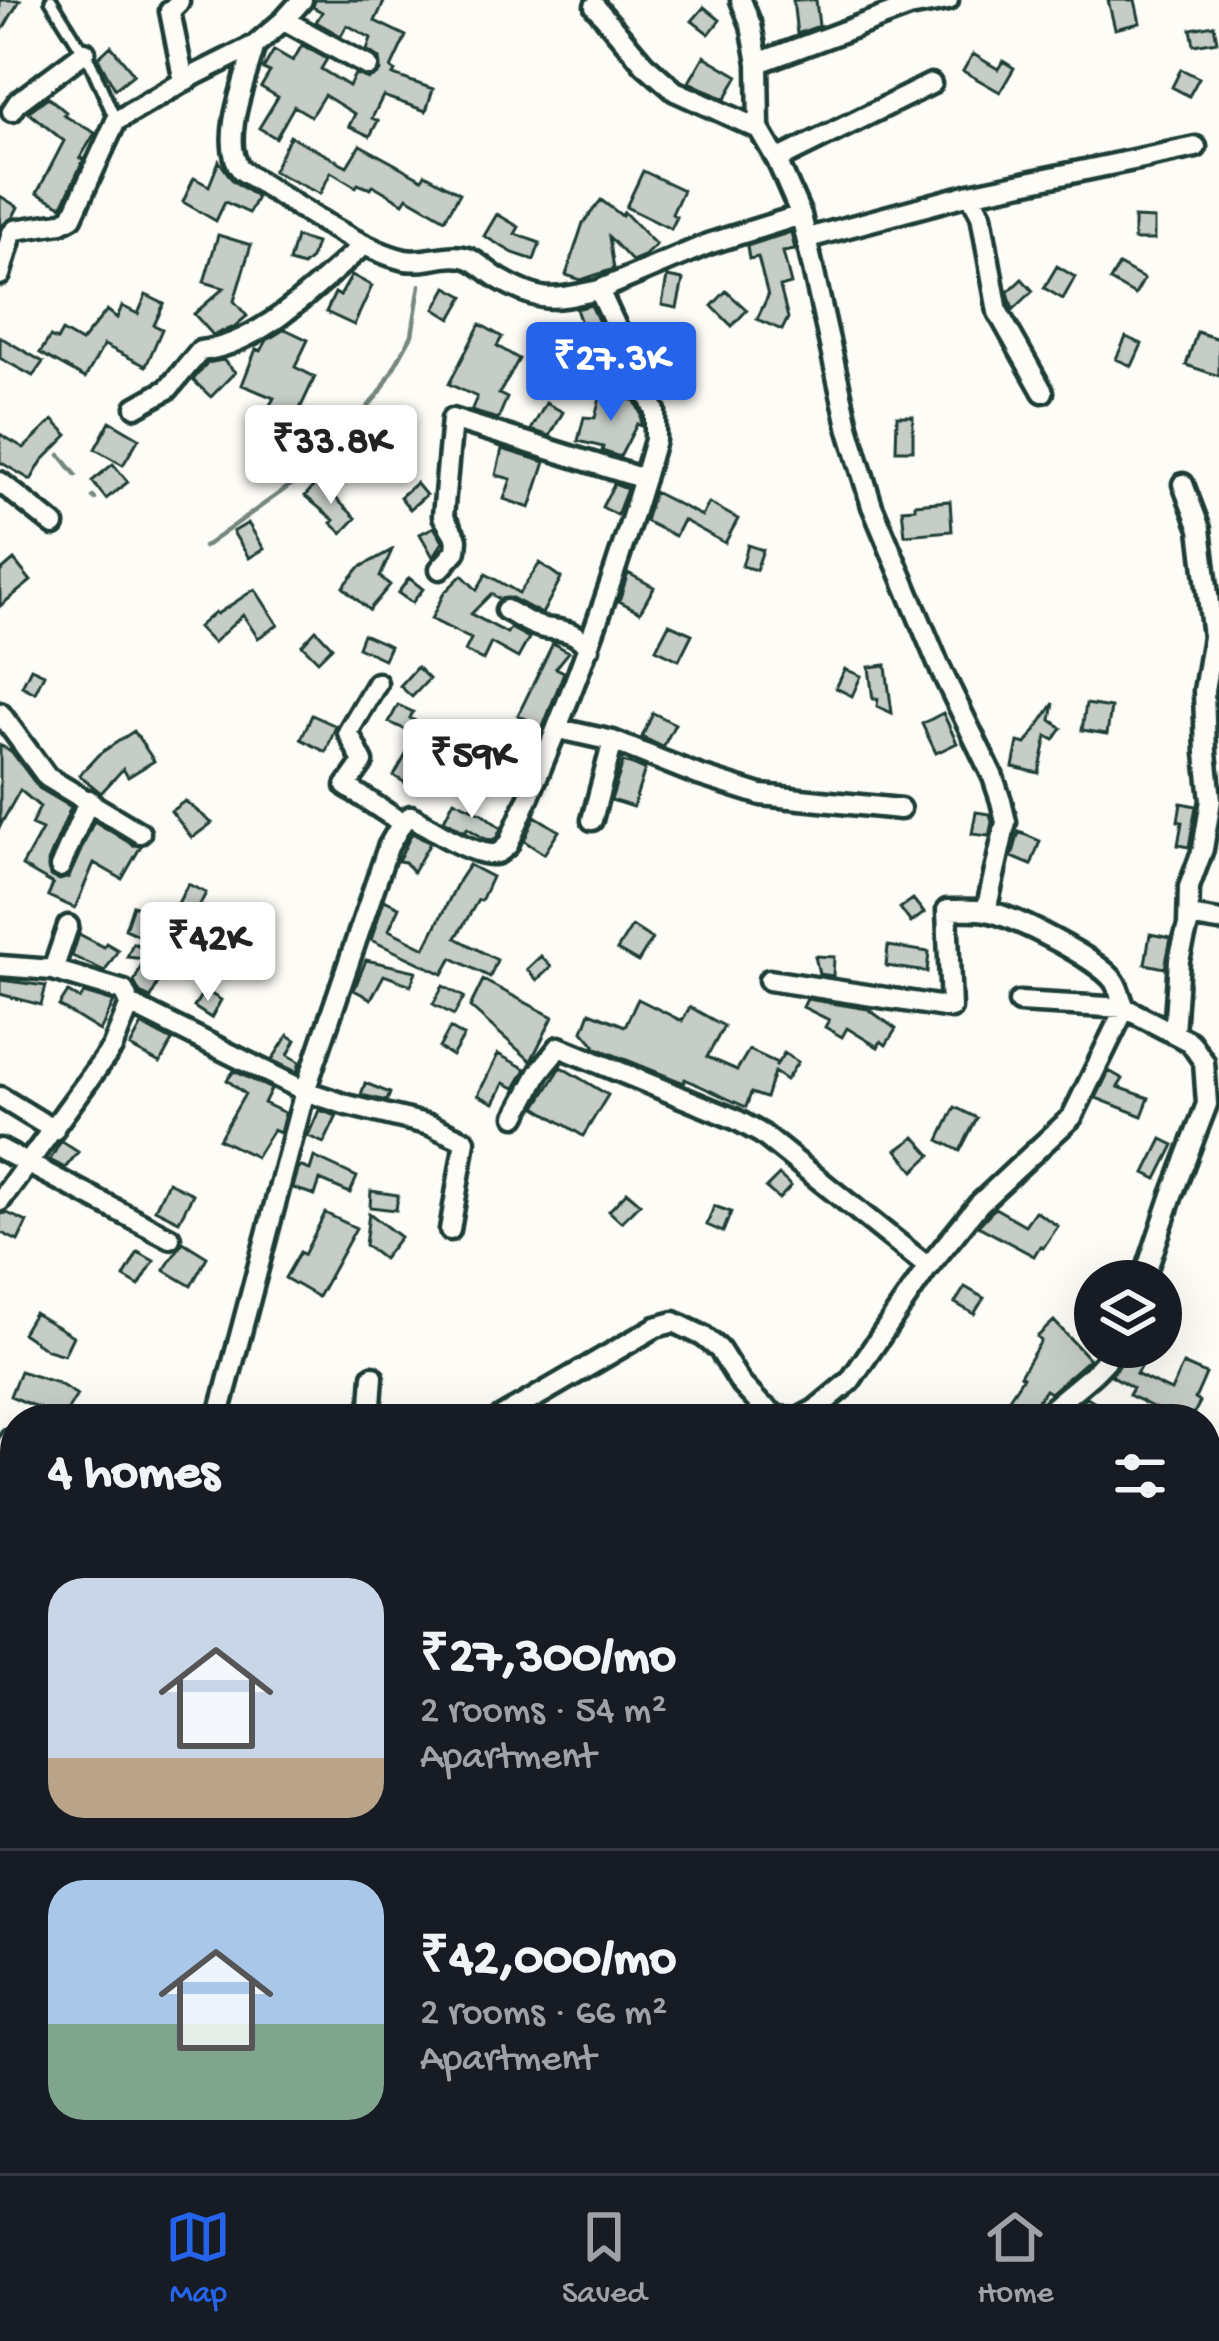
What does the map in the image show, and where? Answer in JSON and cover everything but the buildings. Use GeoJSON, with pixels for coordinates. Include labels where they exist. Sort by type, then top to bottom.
{"type":"FeatureCollection","features":[{"type":"Feature","properties":{"kind":"street"},"geometry":{"type":"LineString","coordinates":[[0,275],[12,233],[72,217],[116,122],[255,45],[302,0]]}},
{"type":"Feature","properties":{"kind":"street"},"geometry":{"type":"LineString","coordinates":[[742,0],[758,63],[759,129],[777,160],[808,238],[849,430],[872,506],[1001,801],[1006,822],[986,911]]}},
{"type":"Feature","properties":{"kind":"street"},"geometry":{"type":"LineString","coordinates":[[758,63],[909,8],[948,0]]}},
{"type":"Feature","properties":{"kind":"street"},"geometry":{"type":"LineString","coordinates":[[179,2],[170,10],[184,82]]}},
{"type":"Feature","properties":{"kind":"street"},"geometry":{"type":"LineString","coordinates":[[595,6],[644,64],[675,92],[759,129]]}},
{"type":"Feature","properties":{"kind":"street"},"geometry":{"type":"LineString","coordinates":[[284,20],[368,66]]}},
{"type":"Feature","properties":{"kind":"street"},"geometry":{"type":"LineString","coordinates":[[255,45],[232,132],[237,165],[364,245],[407,261],[464,257],[539,299],[552,300],[599,290],[708,244],[801,215]]}},
{"type":"Feature","properties":{"kind":"street"},"geometry":{"type":"LineString","coordinates":[[12,111],[17,102],[85,52]]}},
{"type":"Feature","properties":{"kind":"street"},"geometry":{"type":"LineString","coordinates":[[777,160],[931,84]]}},
{"type":"Feature","properties":{"kind":"street"},"geometry":{"type":"LineString","coordinates":[[808,238],[970,194],[1196,147]]}},
{"type":"Feature","properties":{"kind":"street"},"geometry":{"type":"LineString","coordinates":[[970,194],[981,215],[998,313],[1043,392]]}},
{"type":"Feature","properties":{"kind":"street"},"geometry":{"type":"LineString","coordinates":[[136,407],[168,389],[200,351],[224,349],[265,327],[364,245]]}},
{"type":"Feature","properties":{"kind":"street"},"geometry":{"type":"LineString","coordinates":[[222,1404],[305,1091],[388,847],[411,816],[443,836],[489,854],[508,845],[589,648],[655,440],[655,411],[599,290]]}},
{"type":"Feature","properties":{"kind":"street"},"geometry":{"type":"LineString","coordinates":[[440,569],[455,551],[457,538],[443,517],[452,419],[644,479]]}},
{"type":"Feature","properties":{"kind":"street"},"geometry":{"type":"LineString","coordinates":[[0,482],[54,525]]}},
{"type":"Feature","properties":{"kind":"street"},"geometry":{"type":"LineString","coordinates":[[1174,1033],[1189,887],[1202,849],[1214,770],[1204,692],[1216,636],[1201,530],[1183,484]]}},
{"type":"Feature","properties":{"kind":"street"},"geometry":{"type":"LineString","coordinates":[[506,610],[540,628],[577,634],[589,648]]}},
{"type":"Feature","properties":{"kind":"street"},"geometry":{"type":"LineString","coordinates":[[377,682],[348,733],[363,762],[346,786],[402,823]]}},
{"type":"Feature","properties":{"kind":"street"},"geometry":{"type":"LineString","coordinates":[[2,720],[47,777],[140,833]]}},
{"type":"Feature","properties":{"kind":"street"},"geometry":{"type":"LineString","coordinates":[[559,729],[613,742],[761,795],[900,809]]}},
{"type":"Feature","properties":{"kind":"street"},"geometry":{"type":"LineString","coordinates":[[592,820],[613,742]]}},
{"type":"Feature","properties":{"kind":"street"},"geometry":{"type":"LineString","coordinates":[[60,867],[89,800]]}},
{"type":"Feature","properties":{"kind":"street"},"geometry":{"type":"LineString","coordinates":[[769,980],[951,1008],[947,910],[986,911],[1093,963],[1114,981],[1124,1009],[1072,1117],[979,1204],[928,1267],[850,1382],[822,1404]]}},
{"type":"Feature","properties":{"kind":"street"},"geometry":{"type":"LineString","coordinates":[[1189,916],[1219,920]]}},
{"type":"Feature","properties":{"kind":"street"},"geometry":{"type":"LineString","coordinates":[[53,970],[68,926]]}},
{"type":"Feature","properties":{"kind":"street"},"geometry":{"type":"LineString","coordinates":[[0,966],[53,970],[124,991],[130,1004],[305,1091],[430,1125],[465,1141],[450,1230]]}},
{"type":"Feature","properties":{"kind":"street"},"geometry":{"type":"LineString","coordinates":[[1019,1002],[1124,1009],[1190,1042],[1204,1062],[1207,1104],[1150,1260]]}},
{"type":"Feature","properties":{"kind":"street"},"geometry":{"type":"LineString","coordinates":[[0,1202],[112,1048],[130,1004]]}},
{"type":"Feature","properties":{"kind":"street"},"geometry":{"type":"LineString","coordinates":[[516,1116],[559,1047],[762,1134],[928,1267]]}},
{"type":"Feature","properties":{"kind":"street"},"geometry":{"type":"LineString","coordinates":[[0,1097],[54,1130]]}},
{"type":"Feature","properties":{"kind":"street"},"geometry":{"type":"LineString","coordinates":[[0,1149],[170,1238]]}},
{"type":"Feature","properties":{"kind":"street"},"geometry":{"type":"LineString","coordinates":[[524,1404],[656,1327],[674,1322],[719,1349],[760,1404]]}},
{"type":"Feature","properties":{"kind":"street"},"geometry":{"type":"LineString","coordinates":[[1055,1404],[1099,1368]]}},
{"type":"Feature","properties":{"kind":"street"},"geometry":{"type":"LineString","coordinates":[[371,1404],[373,1376]]}},
{"type":"Feature","properties":{"kind":"lane"},"geometry":{"type":"LineString","coordinates":[[51,0],[85,52],[116,122]]}},
{"type":"Feature","properties":{"kind":"waterway"},"geometry":{"type":"LineString","coordinates":[[340,440],[381,391],[412,335],[420,285]]}},
{"type":"Feature","properties":{"kind":"waterway"},"geometry":{"type":"LineString","coordinates":[[204,547],[309,472],[328,452]]}},
{"type":"Feature","properties":{"kind":"waterway"},"geometry":{"type":"LineString","coordinates":[[60,455],[76,475]]}}]}
